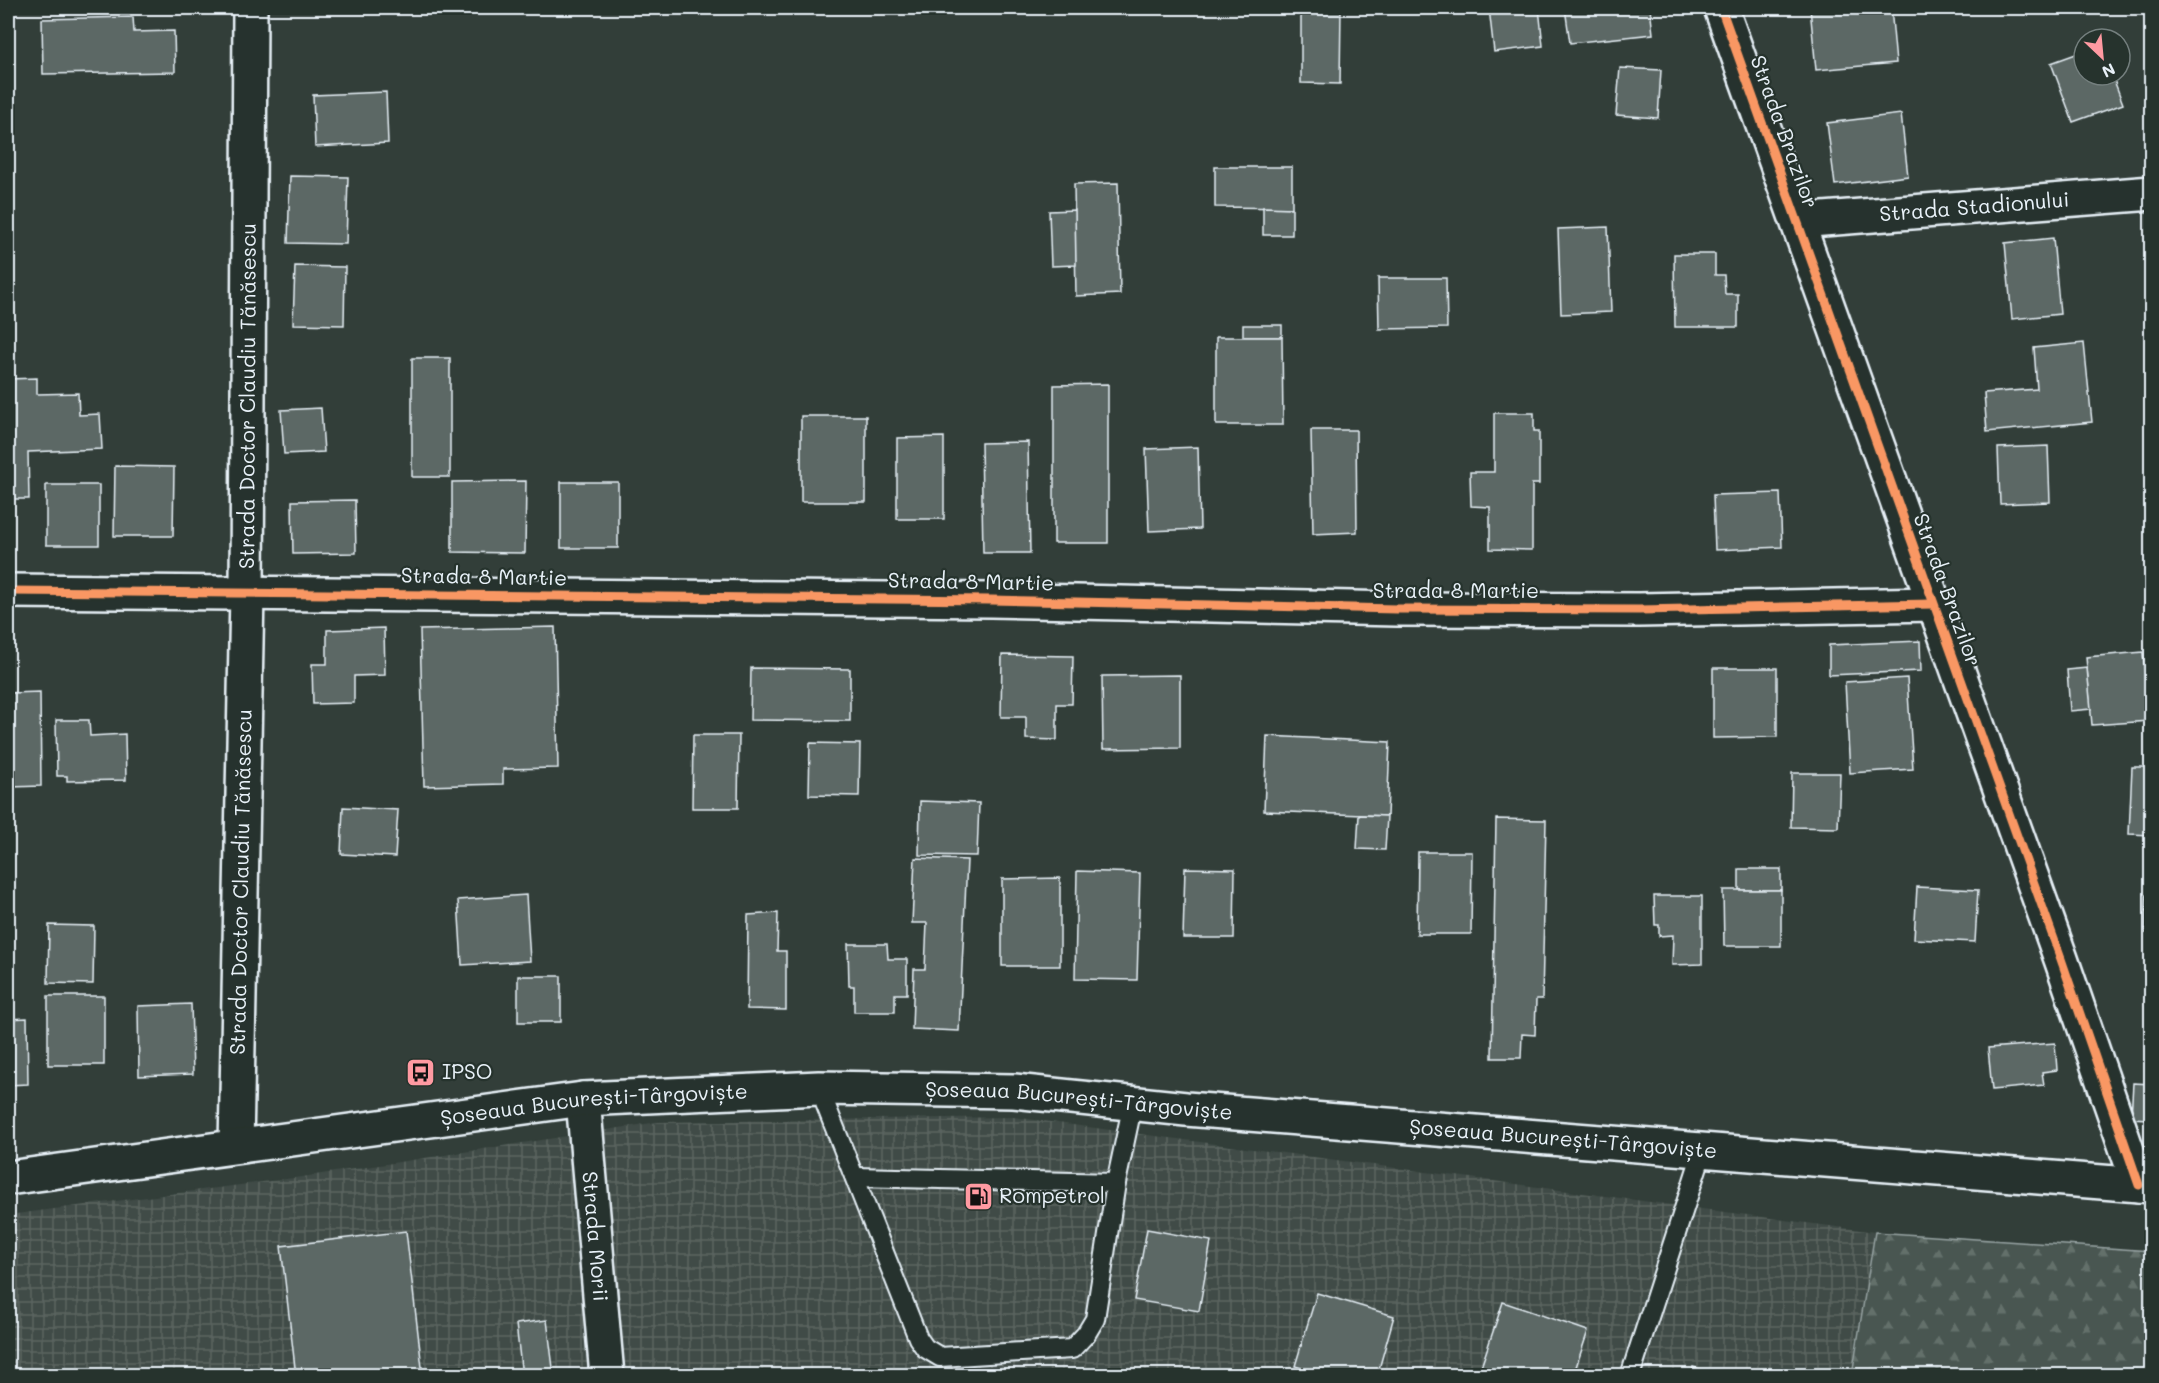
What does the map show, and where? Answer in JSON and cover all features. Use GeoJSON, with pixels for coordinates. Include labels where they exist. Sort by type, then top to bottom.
{"type":"FeatureCollection","features":[{"type":"Feature","properties":{"kind":"street","name":"Strada Doctor Claudiu Tănăsescu"},"geometry":{"type":"LineString","coordinates":[[236,1146],[247,593],[250,8]]}},
{"type":"Feature","properties":{"kind":"street","name":"Strada Brazilor"},"geometry":{"type":"LineString","coordinates":[[1721,8],[1933,604],[2145,1186]]}},
{"type":"Feature","properties":{"kind":"street","name":"Strada Stadionului"},"geometry":{"type":"LineString","coordinates":[[1798,221],[2151,194]]}},
{"type":"Feature","properties":{"kind":"street","name":"Strada 8 Martie"},"geometry":{"type":"LineString","coordinates":[[8,591],[1003,600],[1408,609],[1639,610],[1933,604]]}},
{"type":"Feature","properties":{"kind":"street","name":"Șoseaua București-Târgoviște"},"geometry":{"type":"LineString","coordinates":[[8,1178],[583,1099],[819,1088],[1014,1091],[1132,1103],[2145,1186]]}},
{"type":"Feature","properties":{"kind":"street","name":"Strada Morii"},"geometry":{"type":"LineString","coordinates":[[583,1099],[607,1376]]}},
{"type":"Feature","properties":{"kind":"lane"},"geometry":{"type":"LineString","coordinates":[[819,1088],[918,1338],[925,1348],[940,1357],[1072,1349],[1086,1334],[1095,1319],[1116,1183],[1132,1103]]}},
{"type":"Feature","properties":{"kind":"lane"},"geometry":{"type":"LineString","coordinates":[[1630,1376],[1703,1150]]}},
{"type":"Feature","properties":{"kind":"lane"},"geometry":{"type":"LineString","coordinates":[[855,1177],[1116,1183]]}},
{"type":"Feature","properties":{"kind":"shaded area"},"geometry":{"type":"Polygon","coordinates":[[[1013,1117],[1875,1232],[1852,1375],[8,1376],[8,1215],[302,1177],[658,1122],[1013,1117]]]}},
{"type":"Feature","properties":{"kind":"green space"},"geometry":{"type":"Polygon","coordinates":[[[1875,1232],[2151,1251],[2151,1375],[1852,1375],[1875,1232]]]}},
{"type":"Feature","properties":{"kind":"building"},"geometry":{"type":"Polygon","coordinates":[[[1301,8],[1341,8],[1340,84],[1301,83],[1301,8]]]}},
{"type":"Feature","properties":{"kind":"building"},"geometry":{"type":"Polygon","coordinates":[[[1489,8],[1539,8],[1543,46],[1494,52],[1489,8]]]}},
{"type":"Feature","properties":{"kind":"building"},"geometry":{"type":"Polygon","coordinates":[[[1565,8],[1650,8],[1653,34],[1570,43],[1565,8]]]}},
{"type":"Feature","properties":{"kind":"building"},"geometry":{"type":"Polygon","coordinates":[[[1810,8],[1891,8],[1896,63],[1816,70],[1810,8]]]}},
{"type":"Feature","properties":{"kind":"building"},"geometry":{"type":"Polygon","coordinates":[[[133,17],[134,32],[174,31],[175,72],[43,74],[42,19],[133,17]]]}},
{"type":"Feature","properties":{"kind":"building"},"geometry":{"type":"Polygon","coordinates":[[[2072,55],[2072,87],[2117,87],[2123,104],[2073,122],[2051,63],[2072,55]]]}},
{"type":"Feature","properties":{"kind":"building"},"geometry":{"type":"Polygon","coordinates":[[[1620,68],[1661,70],[1658,118],[1616,115],[1620,68]]]}},
{"type":"Feature","properties":{"kind":"building"},"geometry":{"type":"Polygon","coordinates":[[[386,92],[388,143],[315,147],[313,95],[386,92]]]}},
{"type":"Feature","properties":{"kind":"building"},"geometry":{"type":"Polygon","coordinates":[[[1901,114],[1908,176],[1835,185],[1827,123],[1901,114]]]}},
{"type":"Feature","properties":{"kind":"building"},"geometry":{"type":"Polygon","coordinates":[[[1215,167],[1292,167],[1292,208],[1215,207],[1215,167]]]}},
{"type":"Feature","properties":{"kind":"building"},"geometry":{"type":"Polygon","coordinates":[[[290,176],[348,177],[346,244],[288,243],[290,176]]]}},
{"type":"Feature","properties":{"kind":"building"},"geometry":{"type":"Polygon","coordinates":[[[1118,183],[1120,294],[1076,296],[1074,184],[1118,183]]]}},
{"type":"Feature","properties":{"kind":"building"},"geometry":{"type":"Polygon","coordinates":[[[1263,207],[1292,208],[1292,235],[1263,235],[1263,207]]]}},
{"type":"Feature","properties":{"kind":"building"},"geometry":{"type":"Polygon","coordinates":[[[1075,210],[1076,265],[1051,266],[1049,211],[1075,210]]]}},
{"type":"Feature","properties":{"kind":"building"},"geometry":{"type":"Polygon","coordinates":[[[1608,227],[1611,312],[1561,314],[1558,229],[1608,227]]]}},
{"type":"Feature","properties":{"kind":"building"},"geometry":{"type":"Polygon","coordinates":[[[2053,238],[2060,314],[2012,319],[2005,243],[2053,238]]]}},
{"type":"Feature","properties":{"kind":"building"},"geometry":{"type":"Polygon","coordinates":[[[1674,254],[1715,254],[1715,275],[1724,275],[1725,294],[1738,294],[1738,327],[1675,327],[1674,254]]]}},
{"type":"Feature","properties":{"kind":"building"},"geometry":{"type":"Polygon","coordinates":[[[295,266],[345,267],[344,325],[293,324],[295,266]]]}},
{"type":"Feature","properties":{"kind":"building"},"geometry":{"type":"Polygon","coordinates":[[[1378,278],[1446,278],[1447,328],[1379,329],[1378,278]]]}},
{"type":"Feature","properties":{"kind":"building"},"geometry":{"type":"Polygon","coordinates":[[[1243,325],[1282,325],[1282,337],[1243,337],[1243,325]]]}},
{"type":"Feature","properties":{"kind":"building"},"geometry":{"type":"Polygon","coordinates":[[[1216,337],[1282,337],[1283,425],[1216,425],[1216,337]]]}},
{"type":"Feature","properties":{"kind":"building"},"geometry":{"type":"Polygon","coordinates":[[[2084,343],[2092,422],[1987,432],[1984,393],[2037,389],[2034,348],[2084,343]]]}},
{"type":"Feature","properties":{"kind":"building"},"geometry":{"type":"Polygon","coordinates":[[[412,358],[450,358],[450,477],[412,477],[412,358]]]}},
{"type":"Feature","properties":{"kind":"building"},"geometry":{"type":"Polygon","coordinates":[[[37,378],[37,394],[78,393],[79,415],[100,414],[102,449],[28,452],[29,499],[8,499],[8,379],[37,378]]]}},
{"type":"Feature","properties":{"kind":"building"},"geometry":{"type":"Polygon","coordinates":[[[1108,384],[1108,543],[1054,543],[1054,385],[1108,384]]]}},
{"type":"Feature","properties":{"kind":"building"},"geometry":{"type":"Polygon","coordinates":[[[321,408],[324,452],[284,454],[281,410],[321,408]]]}},
{"type":"Feature","properties":{"kind":"building"},"geometry":{"type":"Polygon","coordinates":[[[1494,413],[1534,413],[1534,431],[1539,431],[1539,484],[1532,484],[1532,550],[1490,549],[1490,507],[1471,506],[1470,472],[1494,472],[1494,413]]]}},
{"type":"Feature","properties":{"kind":"building"},"geometry":{"type":"Polygon","coordinates":[[[801,416],[866,416],[866,502],[801,502],[801,416]]]}},
{"type":"Feature","properties":{"kind":"building"},"geometry":{"type":"Polygon","coordinates":[[[1311,430],[1356,430],[1357,532],[1313,534],[1311,430]]]}},
{"type":"Feature","properties":{"kind":"building"},"geometry":{"type":"Polygon","coordinates":[[[944,437],[944,519],[897,519],[897,438],[944,437]]]}},
{"type":"Feature","properties":{"kind":"building"},"geometry":{"type":"Polygon","coordinates":[[[1028,442],[1030,553],[983,553],[981,443],[1028,442]]]}},
{"type":"Feature","properties":{"kind":"building"},"geometry":{"type":"Polygon","coordinates":[[[2048,446],[2050,502],[2000,504],[1998,448],[2048,446]]]}},
{"type":"Feature","properties":{"kind":"building"},"geometry":{"type":"Polygon","coordinates":[[[1198,447],[1200,529],[1149,531],[1146,449],[1198,447]]]}},
{"type":"Feature","properties":{"kind":"building"},"geometry":{"type":"Polygon","coordinates":[[[115,466],[174,467],[173,536],[114,536],[115,466]]]}},
{"type":"Feature","properties":{"kind":"building"},"geometry":{"type":"Polygon","coordinates":[[[526,481],[525,553],[452,552],[452,482],[526,481]]]}},
{"type":"Feature","properties":{"kind":"building"},"geometry":{"type":"Polygon","coordinates":[[[561,482],[618,482],[618,548],[561,548],[561,482]]]}},
{"type":"Feature","properties":{"kind":"building"},"geometry":{"type":"Polygon","coordinates":[[[46,485],[99,485],[99,545],[46,545],[46,485]]]}},
{"type":"Feature","properties":{"kind":"building"},"geometry":{"type":"Polygon","coordinates":[[[1780,493],[1782,547],[1715,550],[1713,495],[1780,493]]]}},
{"type":"Feature","properties":{"kind":"building"},"geometry":{"type":"Polygon","coordinates":[[[355,500],[356,553],[293,554],[292,501],[355,500]]]}},
{"type":"Feature","properties":{"kind":"building"},"geometry":{"type":"Polygon","coordinates":[[[555,627],[558,768],[503,769],[503,784],[424,786],[420,630],[555,627]]]}},
{"type":"Feature","properties":{"kind":"building"},"geometry":{"type":"Polygon","coordinates":[[[384,628],[385,675],[354,676],[354,703],[313,704],[312,664],[327,664],[327,630],[384,628]]]}},
{"type":"Feature","properties":{"kind":"building"},"geometry":{"type":"Polygon","coordinates":[[[1920,641],[1921,671],[1829,675],[1829,645],[1920,641]]]}},
{"type":"Feature","properties":{"kind":"building"},"geometry":{"type":"Polygon","coordinates":[[[2143,652],[2149,721],[2092,725],[2086,657],[2143,652]]]}},
{"type":"Feature","properties":{"kind":"building"},"geometry":{"type":"Polygon","coordinates":[[[1002,655],[1073,656],[1072,704],[1057,704],[1057,740],[1026,739],[1026,717],[1001,717],[1002,655]]]}},
{"type":"Feature","properties":{"kind":"building"},"geometry":{"type":"Polygon","coordinates":[[[751,668],[850,669],[850,721],[750,720],[751,668]]]}},
{"type":"Feature","properties":{"kind":"building"},"geometry":{"type":"Polygon","coordinates":[[[1713,668],[1777,668],[1777,737],[1713,738],[1713,668]]]}},
{"type":"Feature","properties":{"kind":"building"},"geometry":{"type":"Polygon","coordinates":[[[2087,668],[2091,709],[2070,711],[2067,670],[2087,668]]]}},
{"type":"Feature","properties":{"kind":"building"},"geometry":{"type":"Polygon","coordinates":[[[1180,675],[1180,748],[1103,749],[1102,676],[1180,675]]]}},
{"type":"Feature","properties":{"kind":"building"},"geometry":{"type":"Polygon","coordinates":[[[1907,678],[1913,769],[1850,773],[1845,682],[1907,678]]]}},
{"type":"Feature","properties":{"kind":"building"},"geometry":{"type":"Polygon","coordinates":[[[40,692],[41,786],[11,787],[10,693],[40,692]]]}},
{"type":"Feature","properties":{"kind":"building"},"geometry":{"type":"Polygon","coordinates":[[[56,720],[89,720],[90,736],[125,734],[126,780],[67,781],[67,776],[57,776],[56,720]]]}},
{"type":"Feature","properties":{"kind":"building"},"geometry":{"type":"Polygon","coordinates":[[[693,735],[739,735],[738,808],[692,808],[693,735]]]}},
{"type":"Feature","properties":{"kind":"building"},"geometry":{"type":"Polygon","coordinates":[[[1267,736],[1390,742],[1387,816],[1264,811],[1267,736]]]}},
{"type":"Feature","properties":{"kind":"building"},"geometry":{"type":"Polygon","coordinates":[[[810,743],[860,744],[859,796],[809,795],[810,743]]]}},
{"type":"Feature","properties":{"kind":"building"},"geometry":{"type":"Polygon","coordinates":[[[2132,767],[2152,767],[2152,835],[2129,834],[2132,767]]]}},
{"type":"Feature","properties":{"kind":"building"},"geometry":{"type":"Polygon","coordinates":[[[1792,773],[1840,773],[1838,828],[1791,827],[1792,773]]]}},
{"type":"Feature","properties":{"kind":"building"},"geometry":{"type":"Polygon","coordinates":[[[920,801],[979,803],[977,856],[919,855],[920,801]]]}},
{"type":"Feature","properties":{"kind":"building"},"geometry":{"type":"Polygon","coordinates":[[[343,807],[398,810],[395,857],[341,854],[343,807]]]}},
{"type":"Feature","properties":{"kind":"building"},"geometry":{"type":"Polygon","coordinates":[[[1359,815],[1387,816],[1385,850],[1357,849],[1359,815]]]}},
{"type":"Feature","properties":{"kind":"building"},"geometry":{"type":"Polygon","coordinates":[[[1496,819],[1546,820],[1542,999],[1536,999],[1535,1035],[1522,1034],[1521,1058],[1492,1058],[1496,819]]]}},
{"type":"Feature","properties":{"kind":"building"},"geometry":{"type":"Polygon","coordinates":[[[1418,852],[1472,852],[1471,934],[1417,934],[1418,852]]]}},
{"type":"Feature","properties":{"kind":"building"},"geometry":{"type":"Polygon","coordinates":[[[915,858],[967,860],[959,1031],[912,1029],[914,969],[925,969],[927,923],[912,923],[915,858]]]}},
{"type":"Feature","properties":{"kind":"building"},"geometry":{"type":"Polygon","coordinates":[[[1185,868],[1235,869],[1234,938],[1183,938],[1185,868]]]}},
{"type":"Feature","properties":{"kind":"building"},"geometry":{"type":"Polygon","coordinates":[[[1739,869],[1781,869],[1781,890],[1739,890],[1739,869]]]}},
{"type":"Feature","properties":{"kind":"building"},"geometry":{"type":"Polygon","coordinates":[[[1077,871],[1140,873],[1137,980],[1075,979],[1077,871]]]}},
{"type":"Feature","properties":{"kind":"building"},"geometry":{"type":"Polygon","coordinates":[[[1060,878],[1060,966],[1002,966],[1002,879],[1060,878]]]}},
{"type":"Feature","properties":{"kind":"building"},"geometry":{"type":"Polygon","coordinates":[[[1917,887],[1978,890],[1975,942],[1914,939],[1917,887]]]}},
{"type":"Feature","properties":{"kind":"building"},"geometry":{"type":"Polygon","coordinates":[[[1723,890],[1781,890],[1781,946],[1724,946],[1723,890]]]}},
{"type":"Feature","properties":{"kind":"building"},"geometry":{"type":"Polygon","coordinates":[[[526,895],[530,961],[462,965],[458,900],[526,895]]]}},
{"type":"Feature","properties":{"kind":"building"},"geometry":{"type":"Polygon","coordinates":[[[2146,895],[2152,895],[2152,933],[2145,933],[2146,895]]]}},
{"type":"Feature","properties":{"kind":"building"},"geometry":{"type":"Polygon","coordinates":[[[1654,896],[1702,896],[1702,964],[1672,965],[1673,935],[1659,936],[1659,925],[1655,925],[1654,896]]]}},
{"type":"Feature","properties":{"kind":"building"},"geometry":{"type":"Polygon","coordinates":[[[778,913],[777,951],[786,951],[786,1010],[747,1009],[748,915],[778,913]]]}},
{"type":"Feature","properties":{"kind":"building"},"geometry":{"type":"Polygon","coordinates":[[[49,925],[94,926],[93,984],[48,983],[49,925]]]}},
{"type":"Feature","properties":{"kind":"building"},"geometry":{"type":"Polygon","coordinates":[[[848,944],[887,944],[888,959],[907,959],[907,994],[895,994],[895,1012],[854,1012],[854,986],[849,986],[848,944]]]}},
{"type":"Feature","properties":{"kind":"building"},"geometry":{"type":"Polygon","coordinates":[[[518,976],[561,976],[561,1022],[518,1022],[518,976]]]}},
{"type":"Feature","properties":{"kind":"building"},"geometry":{"type":"Polygon","coordinates":[[[48,996],[104,996],[104,1065],[48,1065],[48,996]]]}},
{"type":"Feature","properties":{"kind":"building"},"geometry":{"type":"Polygon","coordinates":[[[191,1004],[193,1074],[139,1076],[138,1006],[191,1004]]]}},
{"type":"Feature","properties":{"kind":"building"},"geometry":{"type":"Polygon","coordinates":[[[27,1018],[28,1084],[8,1085],[8,1019],[27,1018]]]}},
{"type":"Feature","properties":{"kind":"building"},"geometry":{"type":"Polygon","coordinates":[[[2055,1043],[2057,1070],[2042,1072],[2044,1085],[1992,1090],[1988,1048],[2055,1043]]]}},
{"type":"Feature","properties":{"kind":"building"},"geometry":{"type":"Polygon","coordinates":[[[2133,1083],[2152,1084],[2152,1136],[2147,1136],[2148,1119],[2131,1118],[2133,1083]]]}},
{"type":"Feature","properties":{"kind":"building"},"geometry":{"type":"Polygon","coordinates":[[[1147,1229],[1211,1241],[1199,1311],[1134,1300],[1147,1229]]]}},
{"type":"Feature","properties":{"kind":"building"},"geometry":{"type":"Polygon","coordinates":[[[406,1231],[423,1376],[296,1376],[281,1246],[406,1231]]]}},
{"type":"Feature","properties":{"kind":"building"},"geometry":{"type":"Polygon","coordinates":[[[1317,1293],[1394,1316],[1377,1376],[1326,1376],[1295,1366],[1317,1293]]]}},
{"type":"Feature","properties":{"kind":"building"},"geometry":{"type":"Polygon","coordinates":[[[1503,1302],[1588,1331],[1573,1376],[1478,1376],[1503,1302]]]}},
{"type":"Feature","properties":{"kind":"building"},"geometry":{"type":"Polygon","coordinates":[[[547,1320],[554,1376],[522,1376],[516,1324],[547,1320]]]}},
{"type":"Feature","properties":{"kind":"building"},"geometry":{"type":"Polygon","coordinates":[[[1693,1367],[1721,1376],[1691,1376],[1693,1367]]]}},
{"type":"Feature","properties":{"kind":"cycle path"},"geometry":{"type":"LineString","coordinates":[[1721,8],[2061,959],[2139,1185]]}},
{"type":"Feature","properties":{"kind":"cycle path"},"geometry":{"type":"LineString","coordinates":[[8,591],[991,600],[1397,609],[1639,610],[1933,604]]}},
{"type":"Feature","properties":{"kind":"place","name":"IPSO"},"geometry":{"type":"Point","coordinates":[421,1072]}},
{"type":"Feature","properties":{"kind":"place","name":"Rompetrol"},"geometry":{"type":"Point","coordinates":[978,1196]}}]}
